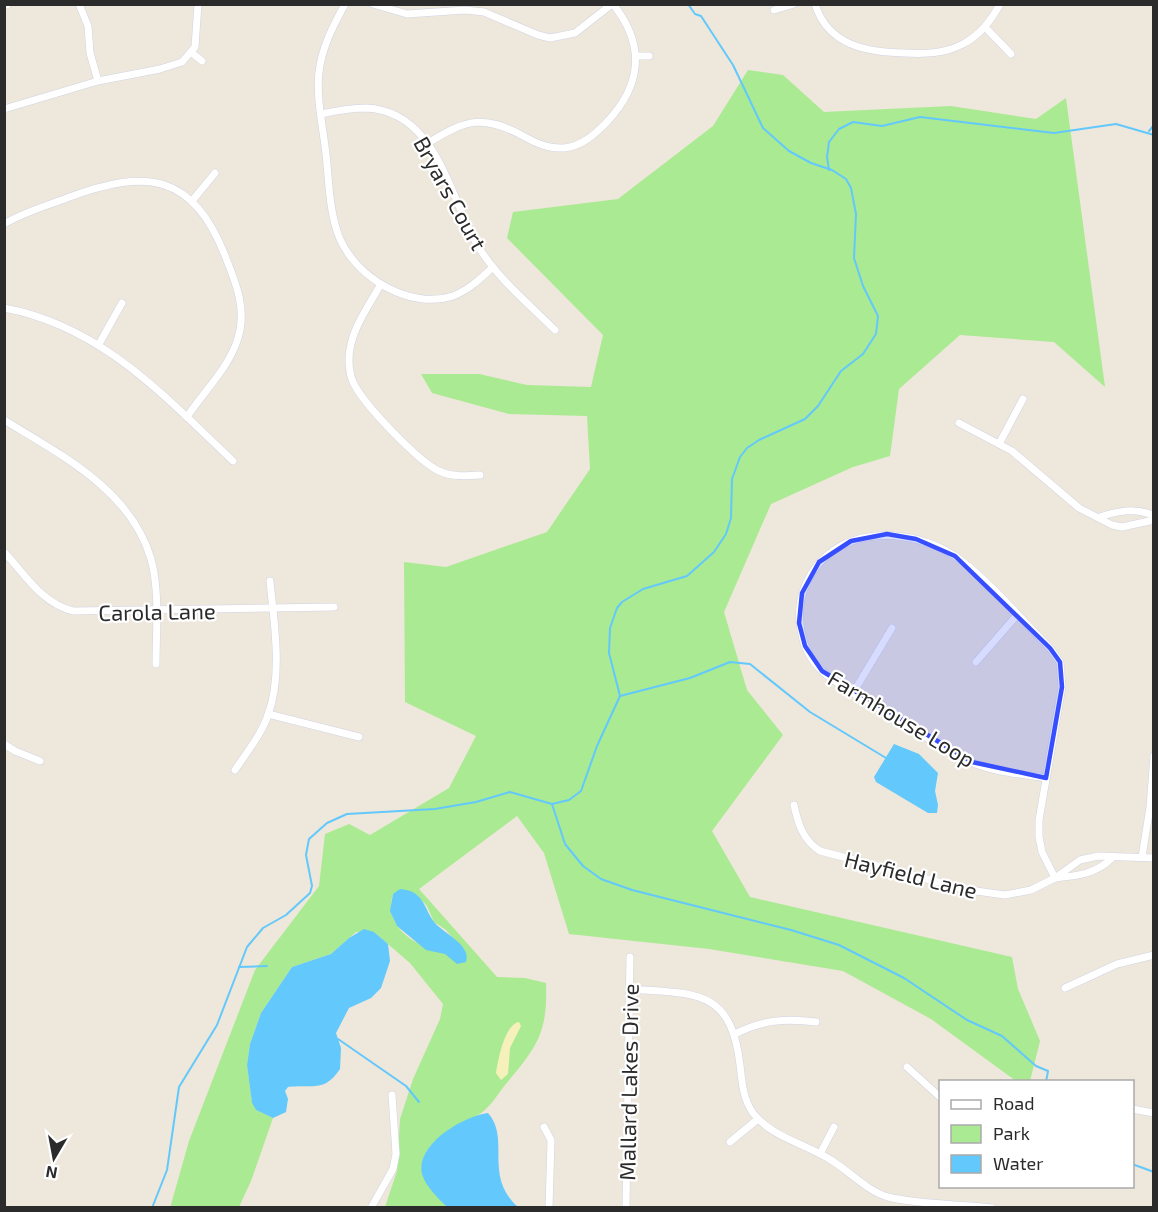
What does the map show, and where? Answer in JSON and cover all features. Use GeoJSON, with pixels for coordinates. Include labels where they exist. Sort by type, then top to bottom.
{"type":"FeatureCollection","features":[{"type":"Feature","properties":{"kind":"street"},"geometry":{"type":"LineString","coordinates":[[79,4],[84,13],[90,53],[98,81]]}},
{"type":"Feature","properties":{"kind":"street"},"geometry":{"type":"LineString","coordinates":[[4,109],[98,81],[160,69],[182,62],[192,53],[198,38],[198,4]]}},
{"type":"Feature","properties":{"kind":"street"},"geometry":{"type":"LineString","coordinates":[[345,4],[329,34],[318,84],[338,232],[351,256],[381,284],[418,298],[439,299],[465,290],[493,267]]}},
{"type":"Feature","properties":{"kind":"street"},"geometry":{"type":"LineString","coordinates":[[373,4],[395,12],[420,15],[465,10],[484,12],[538,35],[557,38],[575,33],[612,4],[629,27],[636,56],[634,76],[625,100],[598,132],[582,143],[564,148],[545,146],[500,124],[481,121],[456,126],[428,143]]}},
{"type":"Feature","properties":{"kind":"street"},"geometry":{"type":"LineString","coordinates":[[774,10],[794,4]]}},
{"type":"Feature","properties":{"kind":"street"},"geometry":{"type":"LineString","coordinates":[[814,4],[823,23],[835,35],[865,50],[938,52],[962,45],[985,27],[1000,4]]}},
{"type":"Feature","properties":{"kind":"street"},"geometry":{"type":"LineString","coordinates":[[985,27],[1011,54]]}},
{"type":"Feature","properties":{"kind":"street"},"geometry":{"type":"LineString","coordinates":[[192,53],[202,61]]}},
{"type":"Feature","properties":{"kind":"street"},"geometry":{"type":"LineString","coordinates":[[636,56],[649,56]]}},
{"type":"Feature","properties":{"kind":"street","name":"Bryars Court"},"geometry":{"type":"LineString","coordinates":[[321,114],[353,109],[379,110],[408,122],[428,143],[472,235],[493,267],[555,330]]}},
{"type":"Feature","properties":{"kind":"street"},"geometry":{"type":"LineString","coordinates":[[192,201],[215,173]]}},
{"type":"Feature","properties":{"kind":"street"},"geometry":{"type":"LineString","coordinates":[[4,224],[89,190],[124,180],[160,184],[192,201],[216,232],[239,295],[241,326],[229,360],[187,417]]}},
{"type":"Feature","properties":{"kind":"street"},"geometry":{"type":"LineString","coordinates":[[381,284],[360,320],[351,343],[349,363],[353,382],[364,398],[424,463],[453,476],[480,475]]}},
{"type":"Feature","properties":{"kind":"street"},"geometry":{"type":"LineString","coordinates":[[99,344],[122,303]]}},
{"type":"Feature","properties":{"kind":"street"},"geometry":{"type":"LineString","coordinates":[[4,308],[38,318],[99,344],[133,368],[234,461]]}},
{"type":"Feature","properties":{"kind":"street"},"geometry":{"type":"LineString","coordinates":[[999,444],[1023,399]]}},
{"type":"Feature","properties":{"kind":"street"},"geometry":{"type":"LineString","coordinates":[[4,420],[83,469],[122,508],[141,536],[151,560],[156,611],[156,664]]}},
{"type":"Feature","properties":{"kind":"street"},"geometry":{"type":"LineString","coordinates":[[959,423],[999,444],[1026,462],[1079,508],[1112,525],[1122,527],[1154,518]]}},
{"type":"Feature","properties":{"kind":"street"},"geometry":{"type":"LineString","coordinates":[[1100,517],[1115,512],[1138,510],[1154,518]]}},
{"type":"Feature","properties":{"kind":"street","name":"Farmhouse Loop"},"geometry":{"type":"LineString","coordinates":[[1046,778],[996,770],[972,762],[853,693],[822,671],[812,659],[799,623],[802,593],[819,562],[851,541],[865,537],[902,535],[942,550],[971,570],[1050,648],[1060,662],[1062,687],[1046,778],[1039,837],[1055,878]]}},
{"type":"Feature","properties":{"kind":"street","name":"Carola Lane"},"geometry":{"type":"LineString","coordinates":[[4,552],[37,590],[61,608],[90,613],[334,606]]}},
{"type":"Feature","properties":{"kind":"street"},"geometry":{"type":"LineString","coordinates":[[235,770],[256,739],[268,714],[275,672],[270,581]]}},
{"type":"Feature","properties":{"kind":"street"},"geometry":{"type":"LineString","coordinates":[[976,662],[1017,615]]}},
{"type":"Feature","properties":{"kind":"street"},"geometry":{"type":"LineString","coordinates":[[853,693],[892,628]]}},
{"type":"Feature","properties":{"kind":"street"},"geometry":{"type":"LineString","coordinates":[[268,714],[359,737]]}},
{"type":"Feature","properties":{"kind":"street"},"geometry":{"type":"LineString","coordinates":[[4,744],[40,761]]}},
{"type":"Feature","properties":{"kind":"street"},"geometry":{"type":"LineString","coordinates":[[1142,857],[1150,807],[1154,756]]}},
{"type":"Feature","properties":{"kind":"street","name":"Hayfield Lane"},"geometry":{"type":"LineString","coordinates":[[794,805],[799,827],[811,845],[838,857],[969,890],[1005,895],[1031,890],[1055,878],[1080,860],[1098,856],[1154,858]]}},
{"type":"Feature","properties":{"kind":"street","name":"Hayfield Lane"},"geometry":{"type":"LineString","coordinates":[[1055,878],[1085,875],[1103,868],[1113,858]]}},
{"type":"Feature","properties":{"kind":"street"},"geometry":{"type":"LineString","coordinates":[[1065,988],[1117,964],[1154,955]]}},
{"type":"Feature","properties":{"kind":"street","name":"Mallard Lakes Drive"},"geometry":{"type":"LineString","coordinates":[[626,1208],[630,957]]}},
{"type":"Feature","properties":{"kind":"street"},"geometry":{"type":"LineString","coordinates":[[630,989],[691,994],[704,998],[725,1016],[735,1034],[745,1095],[758,1119],[771,1129],[820,1154],[883,1195],[965,1207],[992,1208]]}},
{"type":"Feature","properties":{"kind":"street"},"geometry":{"type":"LineString","coordinates":[[735,1034],[755,1024],[775,1019],[816,1022]]}},
{"type":"Feature","properties":{"kind":"street"},"geometry":{"type":"LineString","coordinates":[[907,1067],[939,1096]]}},
{"type":"Feature","properties":{"kind":"street"},"geometry":{"type":"LineString","coordinates":[[371,1208],[393,1169],[396,1154],[392,1095]]}},
{"type":"Feature","properties":{"kind":"street"},"geometry":{"type":"LineString","coordinates":[[1134,1109],[1154,1113]]}},
{"type":"Feature","properties":{"kind":"street"},"geometry":{"type":"LineString","coordinates":[[730,1142],[758,1119]]}},
{"type":"Feature","properties":{"kind":"street"},"geometry":{"type":"LineString","coordinates":[[544,1127],[550,1140],[549,1208]]}},
{"type":"Feature","properties":{"kind":"street"},"geometry":{"type":"LineString","coordinates":[[820,1154],[834,1127]]}},
{"type":"Feature","properties":{"kind":"highlighted area"},"geometry":{"type":"Polygon","coordinates":[[[887,534],[916,539],[955,556],[1050,648],[1060,662],[1062,687],[1046,778],[972,762],[822,671],[805,646],[799,623],[802,593],[819,562],[851,541],[887,534]]]}},
{"type":"Feature","properties":{"kind":"green space"},"geometry":{"type":"Polygon","coordinates":[[[748,70],[783,75],[824,112],[951,106],[1036,119],[1066,98],[1105,387],[1054,342],[960,335],[899,389],[890,456],[853,467],[771,504],[724,612],[747,690],[783,735],[712,831],[750,897],[1012,957],[1018,989],[1040,1041],[1030,1080],[1015,1080],[931,1019],[843,971],[709,949],[569,934],[544,853],[517,816],[419,889],[497,977],[525,978],[546,983],[545,1015],[542,1028],[525,1061],[484,1110],[446,1133],[427,1151],[423,1161],[423,1171],[435,1194],[447,1207],[385,1207],[397,1171],[400,1119],[413,1079],[440,1019],[443,1004],[410,963],[374,932],[356,932],[331,954],[292,967],[261,1013],[250,1044],[247,1065],[252,1103],[256,1110],[273,1118],[251,1181],[239,1207],[170,1208],[189,1141],[255,970],[319,886],[325,834],[349,824],[370,835],[449,788],[476,736],[405,702],[404,562],[446,567],[547,532],[590,469],[587,416],[509,414],[432,393],[421,374],[479,374],[527,385],[591,387],[603,335],[507,238],[513,212],[618,199],[713,126],[748,70]],[[393,894],[391,909],[402,932],[413,940],[439,951],[466,954],[446,930],[434,922],[427,906],[416,894],[393,894]]]}},
{"type":"Feature","properties":{"kind":"sand"},"geometry":{"type":"Polygon","coordinates":[[[519,1022],[521,1026],[510,1048],[508,1074],[501,1080],[496,1073],[498,1059],[506,1035],[514,1024],[519,1022]]]}},
{"type":"Feature","properties":{"kind":"water"},"geometry":{"type":"Polygon","coordinates":[[[894,744],[919,754],[938,773],[935,791],[937,813],[928,813],[876,782],[874,777],[894,744]]]}},
{"type":"Feature","properties":{"kind":"water"},"geometry":{"type":"Polygon","coordinates":[[[400,889],[408,890],[419,897],[435,923],[465,950],[466,962],[457,964],[445,954],[426,950],[397,926],[390,911],[393,894],[400,889]]]}},
{"type":"Feature","properties":{"kind":"water"},"geometry":{"type":"Polygon","coordinates":[[[364,929],[374,932],[388,944],[390,961],[381,988],[371,998],[349,1008],[336,1033],[341,1048],[340,1069],[334,1077],[323,1084],[288,1087],[285,1091],[288,1099],[286,1112],[273,1118],[256,1110],[252,1103],[247,1065],[250,1044],[261,1013],[292,967],[331,954],[349,938],[364,929]]]}},
{"type":"Feature","properties":{"kind":"water"},"geometry":{"type":"Polygon","coordinates":[[[488,1113],[497,1134],[502,1183],[518,1207],[447,1207],[429,1188],[422,1174],[422,1163],[426,1152],[443,1133],[478,1115],[488,1113]]]}},
{"type":"Feature","properties":{"kind":"waterway"},"geometry":{"type":"LineString","coordinates":[[152,1208],[167,1170],[179,1087],[217,1025],[247,947],[263,928],[286,915],[310,893],[312,886],[306,855],[309,839],[327,823],[347,814],[435,809],[476,802],[510,792],[552,804],[569,800],[581,791],[597,746],[620,696],[609,653],[610,628],[617,608],[622,602],[643,589],[687,576],[714,552],[726,534],[731,518],[732,479],[740,457],[747,448],[759,440],[805,419],[818,406],[841,371],[863,354],[876,334],[878,316],[863,286],[854,258],[856,214],[851,188],[846,179],[832,170],[811,163],[789,151],[763,128],[733,65],[701,16],[695,14],[688,4]]}},
{"type":"Feature","properties":{"kind":"waterway"},"geometry":{"type":"LineString","coordinates":[[829,170],[827,157],[829,142],[839,129],[853,122],[882,126],[920,117],[1054,133],[1116,124],[1154,135]]}},
{"type":"Feature","properties":{"kind":"waterway"},"geometry":{"type":"LineString","coordinates":[[1149,131],[1154,125]]}},
{"type":"Feature","properties":{"kind":"waterway"},"geometry":{"type":"LineString","coordinates":[[620,696],[690,678],[730,662],[750,664],[810,712],[886,758]]}},
{"type":"Feature","properties":{"kind":"waterway"},"geometry":{"type":"LineString","coordinates":[[552,804],[565,844],[583,866],[601,879],[632,890],[791,930],[839,945],[904,978],[967,1020],[1002,1036],[1036,1066],[1048,1071],[1046,1080]]}},
{"type":"Feature","properties":{"kind":"waterway"},"geometry":{"type":"LineString","coordinates":[[239,967],[267,966]]}},
{"type":"Feature","properties":{"kind":"waterway"},"geometry":{"type":"LineString","coordinates":[[338,1039],[406,1086],[419,1102]]}},
{"type":"Feature","properties":{"kind":"waterway"},"geometry":{"type":"LineString","coordinates":[[1134,1165],[1154,1172]]}}]}
